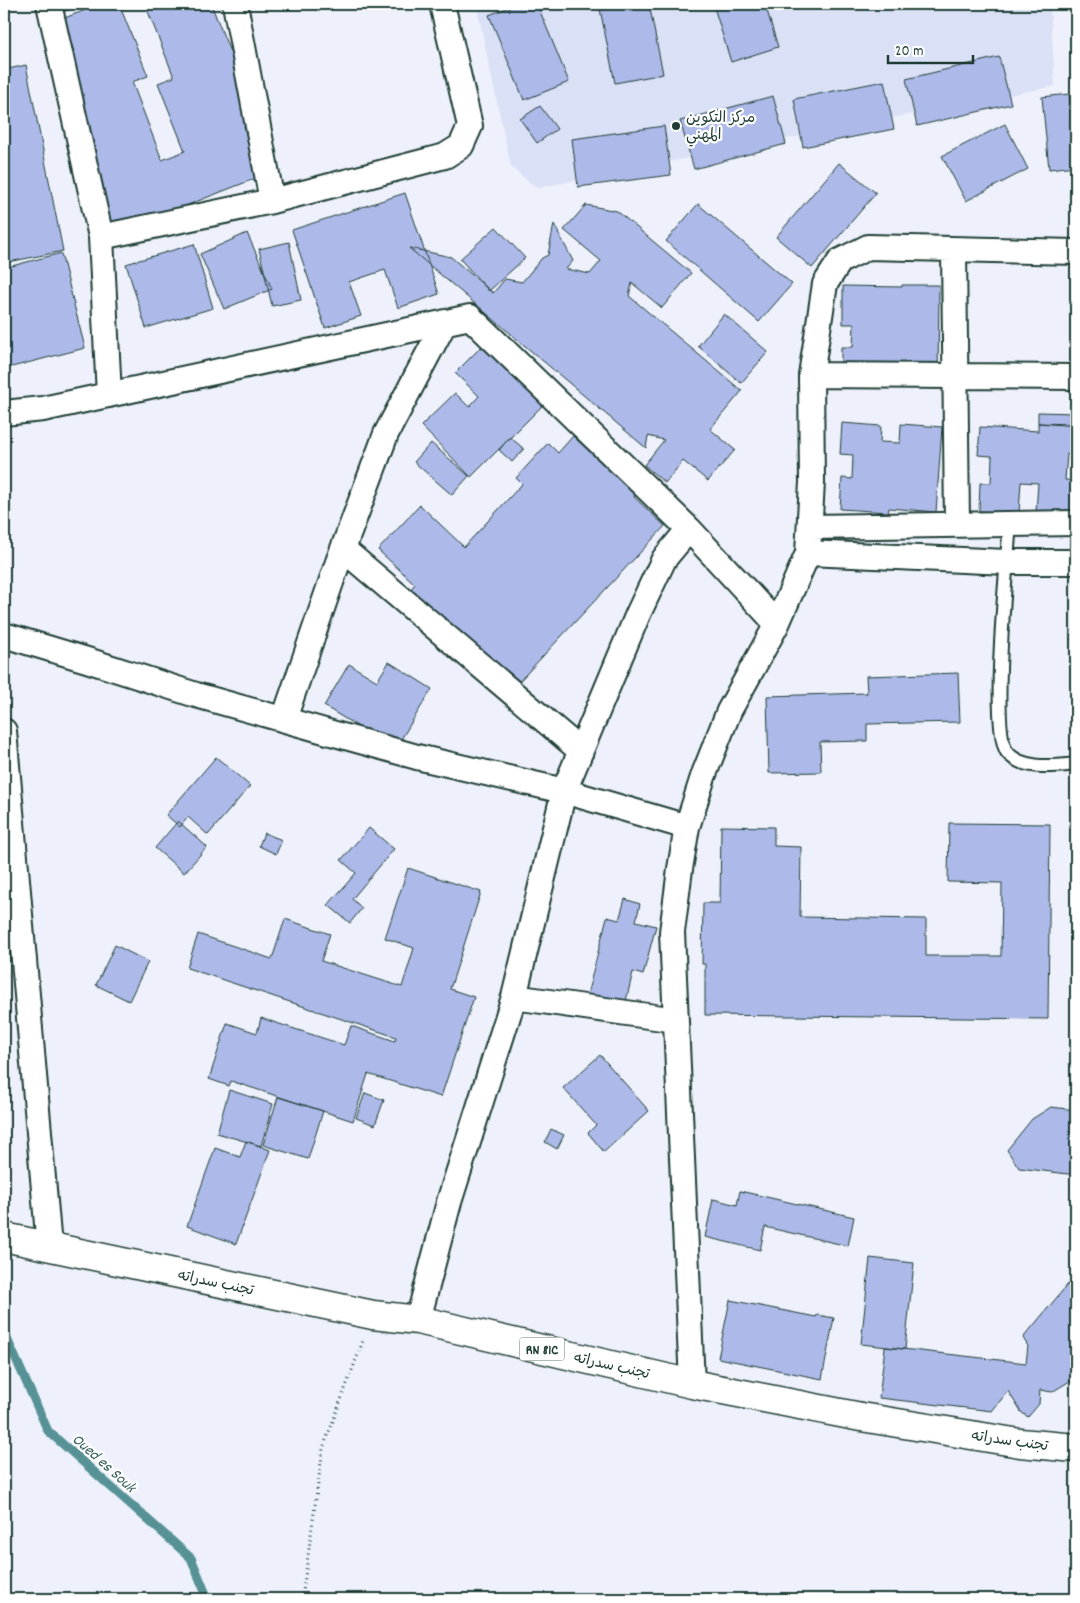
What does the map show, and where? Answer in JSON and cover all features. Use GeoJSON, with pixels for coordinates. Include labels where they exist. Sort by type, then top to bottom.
{"type":"FeatureCollection","features":[{"type":"Feature","properties":{"kind":"highway","name":"تجنب سدراته"},"geometry":{"type":"LineString","coordinates":[[7,1238],[373,1314],[418,1320],[692,1384],[861,1417],[1020,1443],[1076,1448]]}},
{"type":"Feature","properties":{"kind":"street"},"geometry":{"type":"LineString","coordinates":[[49,4],[101,237],[109,395]]}},
{"type":"Feature","properties":{"kind":"street"},"geometry":{"type":"LineString","coordinates":[[235,4],[272,200]]}},
{"type":"Feature","properties":{"kind":"street"},"geometry":{"type":"LineString","coordinates":[[101,237],[272,200],[445,156],[460,146],[470,126],[442,4]]}},
{"type":"Feature","properties":{"kind":"street"},"geometry":{"type":"LineString","coordinates":[[692,1384],[672,932],[687,827],[704,774],[729,711],[777,624],[808,552],[812,482],[811,375],[825,284],[840,261],[868,247],[1076,252]]}},
{"type":"Feature","properties":{"kind":"street"},"geometry":{"type":"LineString","coordinates":[[954,250],[957,524]]}},
{"type":"Feature","properties":{"kind":"street"},"geometry":{"type":"LineString","coordinates":[[4,413],[44,409],[470,317],[688,529],[777,624]]}},
{"type":"Feature","properties":{"kind":"street"},"geometry":{"type":"LineString","coordinates":[[284,719],[386,434],[445,322]]}},
{"type":"Feature","properties":{"kind":"street"},"geometry":{"type":"LineString","coordinates":[[811,375],[1076,377]]}},
{"type":"Feature","properties":{"kind":"street"},"geometry":{"type":"LineString","coordinates":[[810,527],[1076,523]]}},
{"type":"Feature","properties":{"kind":"street"},"geometry":{"type":"LineString","coordinates":[[418,1320],[449,1202],[514,997],[564,791],[638,614],[664,559],[688,529]]}},
{"type":"Feature","properties":{"kind":"street"},"geometry":{"type":"LineString","coordinates":[[343,550],[581,751]]}},
{"type":"Feature","properties":{"kind":"street"},"geometry":{"type":"LineString","coordinates":[[808,552],[1007,562],[1076,562]]}},
{"type":"Feature","properties":{"kind":"street"},"geometry":{"type":"LineString","coordinates":[[4,635],[196,695],[417,757],[564,791],[687,827]]}},
{"type":"Feature","properties":{"kind":"street"},"geometry":{"type":"LineString","coordinates":[[4,731],[49,1247]]}},
{"type":"Feature","properties":{"kind":"street"},"geometry":{"type":"LineString","coordinates":[[514,997],[676,1020]]}},
{"type":"Feature","properties":{"kind":"lane"},"geometry":{"type":"LineString","coordinates":[[1010,524],[999,689],[1003,745],[1009,754],[1024,763],[1054,766],[1076,764]]}},
{"type":"Feature","properties":{"kind":"path"},"geometry":{"type":"LineString","coordinates":[[302,1599],[323,1448],[373,1314]]}},
{"type":"Feature","properties":{"kind":"shaded area","name":"مركز التكوين المهني"},"geometry":{"type":"Polygon","coordinates":[[[476,4],[1050,4],[1055,86],[537,188],[511,167],[476,4]]]}},
{"type":"Feature","properties":{"kind":"building"},"geometry":{"type":"Polygon","coordinates":[[[56,4],[88,4],[59,13],[56,4]]]}},
{"type":"Feature","properties":{"kind":"building"},"geometry":{"type":"Polygon","coordinates":[[[101,4],[119,4],[148,76],[132,82],[162,160],[185,151],[158,83],[174,77],[145,4],[211,4],[277,170],[106,237],[86,187],[101,181],[52,59],[74,51],[62,19],[101,4]]]}},
{"type":"Feature","properties":{"kind":"building"},"geometry":{"type":"Polygon","coordinates":[[[517,4],[537,4],[569,82],[524,100],[489,15],[517,4]]]}},
{"type":"Feature","properties":{"kind":"building"},"geometry":{"type":"Polygon","coordinates":[[[599,4],[649,4],[663,74],[615,83],[599,4]]]}},
{"type":"Feature","properties":{"kind":"building"},"geometry":{"type":"Polygon","coordinates":[[[713,4],[765,4],[778,47],[731,62],[713,4]]]}},
{"type":"Feature","properties":{"kind":"building"},"geometry":{"type":"Polygon","coordinates":[[[820,4],[851,4],[821,8],[820,4]]]}},
{"type":"Feature","properties":{"kind":"building"},"geometry":{"type":"Polygon","coordinates":[[[999,57],[1011,104],[917,126],[906,79],[999,57]]]}},
{"type":"Feature","properties":{"kind":"building"},"geometry":{"type":"Polygon","coordinates":[[[26,65],[63,251],[4,263],[4,70],[26,65]]]}},
{"type":"Feature","properties":{"kind":"building"},"geometry":{"type":"Polygon","coordinates":[[[884,81],[894,129],[803,147],[794,99],[884,81]]]}},
{"type":"Feature","properties":{"kind":"building"},"geometry":{"type":"Polygon","coordinates":[[[1069,94],[1075,166],[1049,169],[1042,97],[1069,94]]]}},
{"type":"Feature","properties":{"kind":"building"},"geometry":{"type":"Polygon","coordinates":[[[773,96],[786,144],[694,169],[680,121],[773,96]]]}},
{"type":"Feature","properties":{"kind":"building"},"geometry":{"type":"Polygon","coordinates":[[[540,106],[557,129],[537,143],[520,119],[540,106]]]}},
{"type":"Feature","properties":{"kind":"building"},"geometry":{"type":"Polygon","coordinates":[[[1005,124],[1028,169],[966,201],[942,156],[1005,124]]]}},
{"type":"Feature","properties":{"kind":"building"},"geometry":{"type":"Polygon","coordinates":[[[664,126],[671,175],[578,187],[572,139],[664,126]]]}},
{"type":"Feature","properties":{"kind":"building"},"geometry":{"type":"Polygon","coordinates":[[[839,163],[876,193],[812,268],[776,237],[839,163]]]}},
{"type":"Feature","properties":{"kind":"building"},"geometry":{"type":"Polygon","coordinates":[[[405,193],[439,294],[398,308],[385,270],[349,282],[361,316],[325,328],[292,230],[405,193]]]}},
{"type":"Feature","properties":{"kind":"building"},"geometry":{"type":"Polygon","coordinates":[[[698,204],[792,284],[759,322],[666,241],[698,204]]]}},
{"type":"Feature","properties":{"kind":"building"},"geometry":{"type":"Polygon","coordinates":[[[586,205],[617,211],[691,273],[662,308],[632,283],[629,296],[742,391],[710,429],[735,450],[708,481],[683,461],[665,483],[644,465],[664,440],[648,436],[646,448],[409,248],[451,257],[493,293],[505,279],[522,282],[542,258],[548,255],[554,224],[573,261],[566,269],[590,274],[601,261],[564,230],[586,205]]]}},
{"type":"Feature","properties":{"kind":"building"},"geometry":{"type":"Polygon","coordinates":[[[496,227],[525,258],[489,291],[460,259],[496,227]]]}},
{"type":"Feature","properties":{"kind":"building"},"geometry":{"type":"Polygon","coordinates":[[[247,233],[272,289],[224,309],[200,254],[247,233]]]}},
{"type":"Feature","properties":{"kind":"building"},"geometry":{"type":"Polygon","coordinates":[[[289,242],[301,300],[272,306],[259,249],[289,242]]]}},
{"type":"Feature","properties":{"kind":"building"},"geometry":{"type":"Polygon","coordinates":[[[194,244],[213,308],[146,328],[126,264],[194,244]]]}},
{"type":"Feature","properties":{"kind":"building"},"geometry":{"type":"Polygon","coordinates":[[[61,253],[85,348],[4,369],[4,268],[61,253]]]}},
{"type":"Feature","properties":{"kind":"building"},"geometry":{"type":"Polygon","coordinates":[[[902,285],[939,285],[938,381],[841,380],[841,347],[853,347],[854,324],[843,324],[843,286],[902,287],[902,285]]]}},
{"type":"Feature","properties":{"kind":"building"},"geometry":{"type":"Polygon","coordinates":[[[724,314],[768,352],[741,383],[698,346],[724,314]]]}},
{"type":"Feature","properties":{"kind":"building"},"geometry":{"type":"Polygon","coordinates":[[[485,343],[545,403],[471,477],[421,426],[455,393],[469,407],[479,396],[455,373],[485,343]]]}},
{"type":"Feature","properties":{"kind":"building"},"geometry":{"type":"Polygon","coordinates":[[[1038,412],[1075,413],[1075,424],[1038,423],[1038,412]]]}},
{"type":"Feature","properties":{"kind":"building"},"geometry":{"type":"Polygon","coordinates":[[[842,423],[881,426],[880,442],[900,443],[901,424],[942,427],[936,512],[889,508],[888,512],[840,509],[842,478],[852,479],[853,455],[840,454],[842,423]]]}},
{"type":"Feature","properties":{"kind":"building"},"geometry":{"type":"Polygon","coordinates":[[[1038,423],[1076,426],[1076,455],[1067,454],[1065,480],[1076,481],[1076,514],[1036,512],[1038,483],[1021,482],[1019,513],[979,511],[980,483],[991,483],[992,456],[978,455],[980,427],[1038,431],[1038,423]]]}},
{"type":"Feature","properties":{"kind":"building"},"geometry":{"type":"Polygon","coordinates":[[[573,436],[636,495],[634,497],[665,526],[513,688],[409,591],[415,584],[378,550],[420,505],[464,547],[522,484],[516,478],[548,443],[558,453],[573,436]]]}},
{"type":"Feature","properties":{"kind":"building"},"geometry":{"type":"Polygon","coordinates":[[[510,437],[524,449],[512,462],[499,450],[510,437]]]}},
{"type":"Feature","properties":{"kind":"building"},"geometry":{"type":"Polygon","coordinates":[[[431,443],[469,476],[452,495],[414,462],[431,443]]]}},
{"type":"Feature","properties":{"kind":"building"},"geometry":{"type":"Polygon","coordinates":[[[389,662],[432,689],[395,749],[324,706],[349,664],[377,681],[389,662]]]}},
{"type":"Feature","properties":{"kind":"building"},"geometry":{"type":"Polygon","coordinates":[[[958,673],[960,722],[867,724],[867,741],[820,742],[821,772],[769,773],[767,696],[867,693],[866,676],[958,673]]]}},
{"type":"Feature","properties":{"kind":"building"},"geometry":{"type":"Polygon","coordinates":[[[216,757],[250,786],[208,835],[188,817],[180,827],[166,815],[216,757]]]}},
{"type":"Feature","properties":{"kind":"building"},"geometry":{"type":"Polygon","coordinates":[[[178,821],[207,847],[184,873],[155,848],[178,821]]]}},
{"type":"Feature","properties":{"kind":"building"},"geometry":{"type":"Polygon","coordinates":[[[949,823],[1050,824],[1048,1019],[705,1015],[705,964],[702,964],[703,903],[720,903],[721,826],[774,827],[774,846],[801,847],[800,917],[926,919],[926,956],[1001,956],[1002,883],[948,882],[949,823]]]}},
{"type":"Feature","properties":{"kind":"building"},"geometry":{"type":"Polygon","coordinates":[[[369,828],[394,849],[352,899],[362,908],[350,923],[328,905],[356,873],[341,860],[369,828]]]}},
{"type":"Feature","properties":{"kind":"building"},"geometry":{"type":"Polygon","coordinates":[[[264,833],[282,840],[276,854],[259,846],[264,833]]]}},
{"type":"Feature","properties":{"kind":"building"},"geometry":{"type":"Polygon","coordinates":[[[408,868],[481,892],[450,989],[474,997],[441,1097],[368,1074],[353,1121],[231,1081],[229,1086],[209,1079],[227,1023],[257,1033],[261,1018],[344,1045],[351,1026],[395,1041],[396,1037],[187,968],[198,934],[272,959],[285,919],[330,934],[321,961],[402,987],[414,948],[385,938],[408,868]]]}},
{"type":"Feature","properties":{"kind":"building"},"geometry":{"type":"Polygon","coordinates":[[[625,899],[640,904],[636,921],[656,926],[643,975],[633,972],[625,1005],[587,995],[607,917],[619,920],[625,899]]]}},
{"type":"Feature","properties":{"kind":"building"},"geometry":{"type":"Polygon","coordinates":[[[115,945],[148,962],[129,1001],[96,985],[115,945]]]}},
{"type":"Feature","properties":{"kind":"building"},"geometry":{"type":"Polygon","coordinates":[[[600,1055],[649,1111],[604,1152],[588,1133],[596,1125],[563,1088],[600,1055]]]}},
{"type":"Feature","properties":{"kind":"building"},"geometry":{"type":"Polygon","coordinates":[[[229,1090],[273,1104],[261,1146],[217,1133],[229,1090]]]}},
{"type":"Feature","properties":{"kind":"building"},"geometry":{"type":"Polygon","coordinates":[[[365,1093],[384,1100],[375,1125],[356,1118],[365,1093]]]}},
{"type":"Feature","properties":{"kind":"building"},"geometry":{"type":"Polygon","coordinates":[[[278,1097],[323,1111],[308,1159],[263,1145],[278,1097]]]}},
{"type":"Feature","properties":{"kind":"building"},"geometry":{"type":"Polygon","coordinates":[[[1051,1107],[1076,1110],[1076,1175],[1019,1168],[1007,1150],[1032,1119],[1051,1107]]]}},
{"type":"Feature","properties":{"kind":"building"},"geometry":{"type":"Polygon","coordinates":[[[551,1129],[564,1135],[557,1149],[545,1142],[551,1129]]]}},
{"type":"Feature","properties":{"kind":"building"},"geometry":{"type":"Polygon","coordinates":[[[246,1141],[270,1150],[236,1244],[187,1226],[215,1148],[240,1157],[246,1141]]]}},
{"type":"Feature","properties":{"kind":"building"},"geometry":{"type":"Polygon","coordinates":[[[740,1191],[854,1217],[848,1246],[765,1227],[760,1250],[705,1237],[713,1199],[737,1205],[740,1191]]]}},
{"type":"Feature","properties":{"kind":"building"},"geometry":{"type":"Polygon","coordinates":[[[870,1258],[914,1263],[905,1349],[861,1344],[870,1258]]]}},
{"type":"Feature","properties":{"kind":"building"},"geometry":{"type":"Polygon","coordinates":[[[1068,1284],[1076,1291],[1076,1386],[1070,1381],[1052,1392],[1040,1390],[1039,1404],[1028,1417],[1021,1412],[1008,1391],[992,1411],[879,1398],[885,1347],[1026,1363],[1028,1346],[1023,1338],[1068,1284]]]}},
{"type":"Feature","properties":{"kind":"building"},"geometry":{"type":"Polygon","coordinates":[[[730,1300],[816,1317],[817,1315],[834,1318],[822,1379],[718,1358],[730,1300]]]}},
{"type":"Feature","properties":{"kind":"waterway","name":"Oued es Souk"},"geometry":{"type":"LineString","coordinates":[[4,1332],[48,1431],[191,1558],[208,1599]]}},
{"type":"Feature","properties":{"kind":"place","name":"مركز التكوين المهني"},"geometry":{"type":"Point","coordinates":[676,126]}}]}
